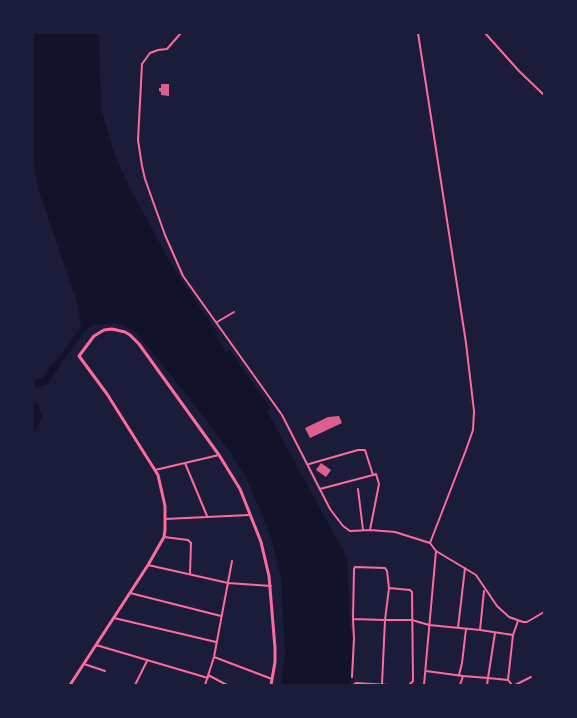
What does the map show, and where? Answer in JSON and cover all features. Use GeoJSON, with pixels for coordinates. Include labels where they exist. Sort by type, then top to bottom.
{"type":"FeatureCollection","features":[{"type":"Feature","properties":{"kind":"street"},"geometry":{"type":"LineString","coordinates":[[181,33],[167,49],[150,53],[142,64],[138,147],[145,179],[165,235],[183,276],[282,415],[320,489],[344,528],[350,531],[388,531],[430,543],[436,551],[479,579],[497,606],[509,617],[527,622],[544,612]]}},
{"type":"Feature","properties":{"kind":"street"},"geometry":{"type":"LineString","coordinates":[[418,33],[466,343],[474,411],[473,429],[430,543]]}},
{"type":"Feature","properties":{"kind":"street"},"geometry":{"type":"LineString","coordinates":[[485,33],[544,95]]}},
{"type":"Feature","properties":{"kind":"street"},"geometry":{"type":"LineString","coordinates":[[216,322],[234,312]]}},
{"type":"Feature","properties":{"kind":"street"},"geometry":{"type":"LineString","coordinates":[[77,685],[71,684],[164,537],[165,506],[160,481],[155,470],[107,394],[79,356],[89,341],[104,330],[111,329],[130,335],[139,344],[219,455],[240,489],[264,552],[270,586],[275,648],[271,685]]}},
{"type":"Feature","properties":{"kind":"street"},"geometry":{"type":"LineString","coordinates":[[308,465],[363,449],[373,475]]}},
{"type":"Feature","properties":{"kind":"street"},"geometry":{"type":"LineString","coordinates":[[155,470],[219,455]]}},
{"type":"Feature","properties":{"kind":"street"},"geometry":{"type":"LineString","coordinates":[[185,463],[207,518]]}},
{"type":"Feature","properties":{"kind":"street"},"geometry":{"type":"LineString","coordinates":[[320,489],[376,474],[379,484],[370,530]]}},
{"type":"Feature","properties":{"kind":"street"},"geometry":{"type":"LineString","coordinates":[[358,489],[363,530]]}},
{"type":"Feature","properties":{"kind":"street"},"geometry":{"type":"LineString","coordinates":[[165,519],[251,514]]}},
{"type":"Feature","properties":{"kind":"street"},"geometry":{"type":"LineString","coordinates":[[164,537],[188,540],[191,543],[190,575]]}},
{"type":"Feature","properties":{"kind":"street"},"geometry":{"type":"LineString","coordinates":[[424,685],[436,551]]}},
{"type":"Feature","properties":{"kind":"street"},"geometry":{"type":"LineString","coordinates":[[205,685],[214,657],[232,561]]}},
{"type":"Feature","properties":{"kind":"street"},"geometry":{"type":"LineString","coordinates":[[148,565],[228,583],[270,586]]}},
{"type":"Feature","properties":{"kind":"street"},"geometry":{"type":"LineString","coordinates":[[352,677],[354,569],[355,567],[387,569],[389,588],[382,684]]}},
{"type":"Feature","properties":{"kind":"street"},"geometry":{"type":"LineString","coordinates":[[458,628],[465,568]]}},
{"type":"Feature","properties":{"kind":"street"},"geometry":{"type":"LineString","coordinates":[[389,588],[411,591],[413,681],[409,685]]}},
{"type":"Feature","properties":{"kind":"street"},"geometry":{"type":"LineString","coordinates":[[480,630],[484,589]]}},
{"type":"Feature","properties":{"kind":"street"},"geometry":{"type":"LineString","coordinates":[[130,593],[221,616]]}},
{"type":"Feature","properties":{"kind":"street"},"geometry":{"type":"LineString","coordinates":[[114,618],[216,642]]}},
{"type":"Feature","properties":{"kind":"street"},"geometry":{"type":"LineString","coordinates":[[353,619],[412,620],[429,625],[513,635]]}},
{"type":"Feature","properties":{"kind":"street"},"geometry":{"type":"LineString","coordinates":[[508,680],[513,635],[518,621]]}},
{"type":"Feature","properties":{"kind":"street"},"geometry":{"type":"LineString","coordinates":[[459,675],[466,629]]}},
{"type":"Feature","properties":{"kind":"street"},"geometry":{"type":"LineString","coordinates":[[487,685],[495,632]]}},
{"type":"Feature","properties":{"kind":"street"},"geometry":{"type":"LineString","coordinates":[[96,645],[208,677],[227,685]]}},
{"type":"Feature","properties":{"kind":"street"},"geometry":{"type":"LineString","coordinates":[[214,657],[272,679]]}},
{"type":"Feature","properties":{"kind":"street"},"geometry":{"type":"LineString","coordinates":[[135,685],[147,661]]}},
{"type":"Feature","properties":{"kind":"street"},"geometry":{"type":"LineString","coordinates":[[84,664],[105,671]]}},
{"type":"Feature","properties":{"kind":"street"},"geometry":{"type":"LineString","coordinates":[[426,670],[508,680],[514,685],[524,684],[531,677]]}},
{"type":"Feature","properties":{"kind":"street"},"geometry":{"type":"LineString","coordinates":[[460,685],[463,676]]}},
{"type":"Feature","properties":{"kind":"street"},"geometry":{"type":"LineString","coordinates":[[353,685],[356,683],[389,685]]}},
{"type":"Feature","properties":{"kind":"shaded area"},"geometry":{"type":"Polygon","coordinates":[[[33,33],[99,33],[101,109],[116,158],[130,188],[171,264],[218,334],[216,336],[226,352],[230,350],[270,408],[267,411],[347,558],[350,629],[353,632],[348,685],[281,685],[285,655],[281,578],[270,534],[246,477],[230,452],[136,332],[115,323],[93,325],[86,330],[53,374],[49,371],[80,328],[81,322],[76,299],[38,189],[33,156],[33,33]]]}},
{"type":"Feature","properties":{"kind":"building"},"geometry":{"type":"Polygon","coordinates":[[[161,84],[169,84],[169,96],[161,95],[159,88],[161,84]]]}},
{"type":"Feature","properties":{"kind":"building"},"geometry":{"type":"Polygon","coordinates":[[[339,416],[342,423],[310,438],[305,428],[328,417],[339,416]]]}},
{"type":"Feature","properties":{"kind":"building"},"geometry":{"type":"Polygon","coordinates":[[[321,463],[331,470],[326,477],[316,470],[321,463]]]}},
{"type":"Feature","properties":{"kind":"waterway"},"geometry":{"type":"LineString","coordinates":[[33,384],[45,381],[56,365]]}},
{"type":"Feature","properties":{"kind":"waterway"},"geometry":{"type":"LineString","coordinates":[[33,406],[38,417],[33,427]]}}]}
